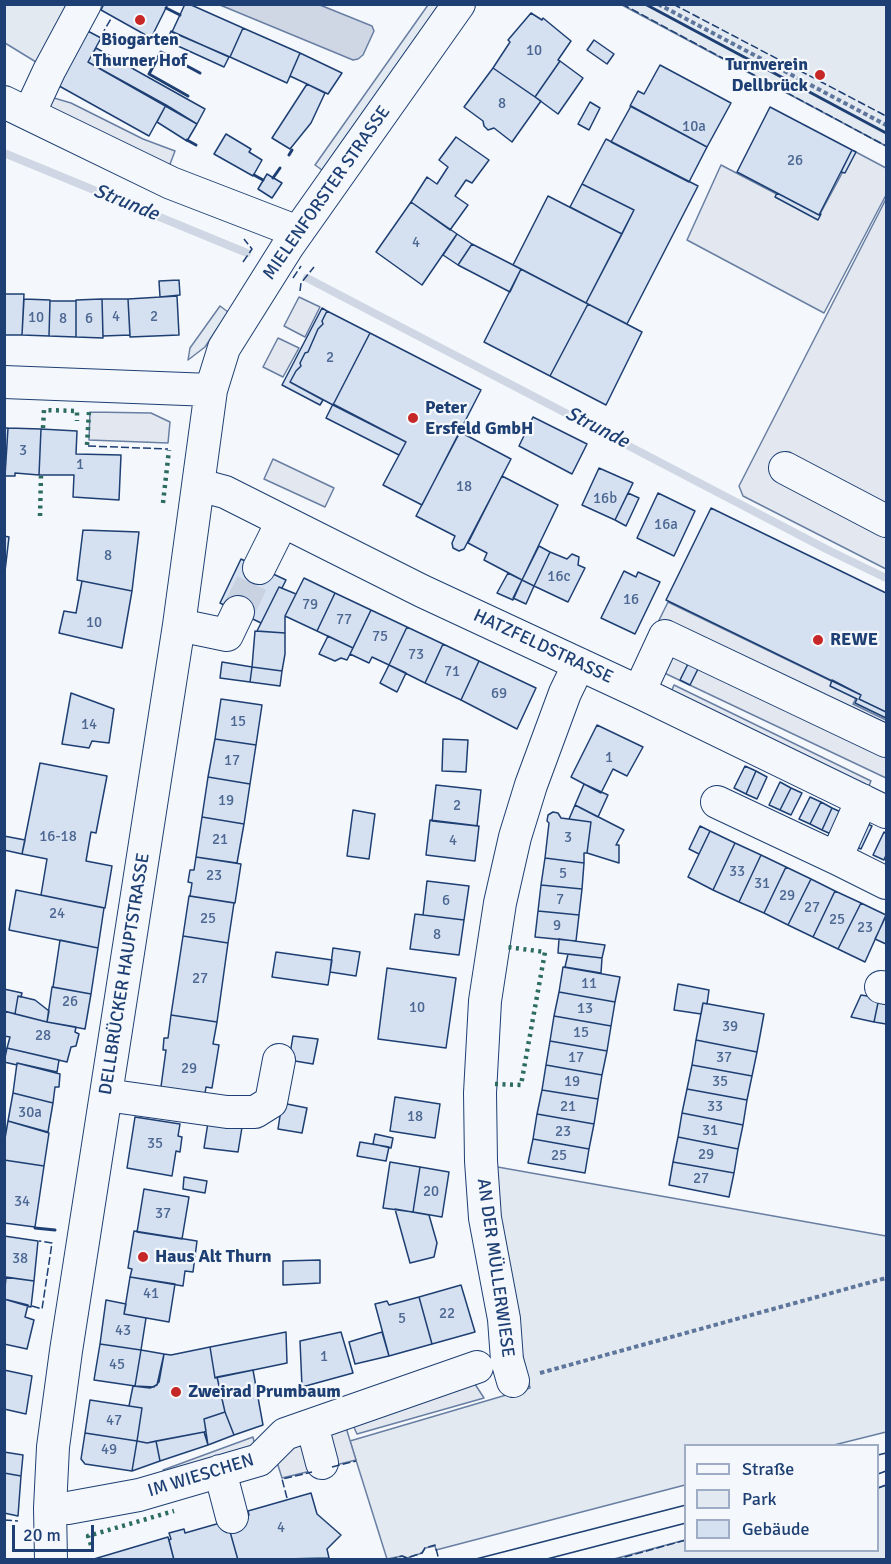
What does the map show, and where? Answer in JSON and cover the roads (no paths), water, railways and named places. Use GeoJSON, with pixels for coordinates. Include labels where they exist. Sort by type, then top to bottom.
{"type":"FeatureCollection","features":[{"type":"Feature","properties":{"kind":"street"},"geometry":{"type":"LineString","coordinates":[[85,4],[49,71],[17,108],[293,239]]}},
{"type":"Feature","properties":{"kind":"street","name":"MIELENFORSTER STRASSE"},"geometry":{"type":"LineString","coordinates":[[212,390],[224,348],[268,278],[459,4]]}},
{"type":"Feature","properties":{"kind":"street"},"geometry":{"type":"LineString","coordinates":[[4,382],[212,390]]}},
{"type":"Feature","properties":{"kind":"street","name":"DELLBRÜCKER HAUPTSTRASSE"},"geometry":{"type":"LineString","coordinates":[[51,1560],[50,1508],[55,1428],[179,625],[212,390]]}},
{"type":"Feature","properties":{"kind":"street"},"geometry":{"type":"LineString","coordinates":[[785,468],[886,521]]}},
{"type":"Feature","properties":{"kind":"street","name":"HATZFELDSTRASSE"},"geometry":{"type":"LineString","coordinates":[[199,485],[225,492],[422,591],[639,692],[874,806]]}},
{"type":"Feature","properties":{"kind":"street"},"geometry":{"type":"LineString","coordinates":[[259,568],[282,522]]}},
{"type":"Feature","properties":{"kind":"street"},"geometry":{"type":"LineString","coordinates":[[179,625],[227,635],[238,612]]}},
{"type":"Feature","properties":{"kind":"street"},"geometry":{"type":"LineString","coordinates":[[639,692],[665,636],[886,741]]}},
{"type":"Feature","properties":{"kind":"street","name":"AN DER MÜLLERWIESE"},"geometry":{"type":"LineString","coordinates":[[513,1381],[507,1360],[504,1319],[485,1218],[480,1093],[485,1001],[500,903],[515,837],[531,785],[565,693],[579,664]]}},
{"type":"Feature","properties":{"kind":"street"},"geometry":{"type":"LineString","coordinates":[[717,802],[886,883]]}},
{"type":"Feature","properties":{"kind":"street"},"geometry":{"type":"LineString","coordinates":[[836,858],[874,806]]}},
{"type":"Feature","properties":{"kind":"street"},"geometry":{"type":"LineString","coordinates":[[106,1095],[227,1112],[255,1112],[271,1102],[279,1060]]}},
{"type":"Feature","properties":{"kind":"street","name":"IM WIESCHEN"},"geometry":{"type":"LineString","coordinates":[[50,1508],[69,1508],[139,1495],[259,1460],[285,1434],[477,1367]]}},
{"type":"Feature","properties":{"kind":"street"},"geometry":{"type":"LineString","coordinates":[[312,1425],[322,1463]]}},
{"type":"Feature","properties":{"kind":"street"},"geometry":{"type":"LineString","coordinates":[[220,1471],[232,1517]]}},
{"type":"Feature","properties":{"kind":"waterway","name":"Strunde"},"geometry":{"type":"LineString","coordinates":[[4,153],[247,253]]}},
{"type":"Feature","properties":{"kind":"waterway","name":"Strunde"},"geometry":{"type":"LineString","coordinates":[[307,278],[828,550],[886,578]]}},
{"type":"Feature","properties":{"kind":"tunnel"},"geometry":{"type":"LineString","coordinates":[[238,612],[259,568]]}},
{"type":"Feature","properties":{"kind":"tram line"},"geometry":{"type":"LineString","coordinates":[[879,1455],[886,1453]]}},
{"type":"Feature","properties":{"kind":"tram line"},"geometry":{"type":"LineString","coordinates":[[879,1474],[886,1471]]}},
{"type":"Feature","properties":{"kind":"tram line"},"geometry":{"type":"LineString","coordinates":[[472,1560],[684,1506]]}},
{"type":"Feature","properties":{"kind":"tram line"},"geometry":{"type":"LineString","coordinates":[[543,1560],[684,1524]]}},
{"type":"Feature","properties":{"kind":"place","name":"Biogarten Thurner Hof"},"geometry":{"type":"Point","coordinates":[140,20]}},
{"type":"Feature","properties":{"kind":"place","name":"Turnverein Dellbrück"},"geometry":{"type":"Point","coordinates":[820,75]}},
{"type":"Feature","properties":{"kind":"place","name":"Peter Ersfeld GmbH"},"geometry":{"type":"Point","coordinates":[413,418]}},
{"type":"Feature","properties":{"kind":"place","name":"REWE"},"geometry":{"type":"Point","coordinates":[818,640]}},
{"type":"Feature","properties":{"kind":"place","name":"Haus Alt Thurn"},"geometry":{"type":"Point","coordinates":[143,1257]}},
{"type":"Feature","properties":{"kind":"place","name":"Zweirad Prumbaum"},"geometry":{"type":"Point","coordinates":[176,1392]}}]}
